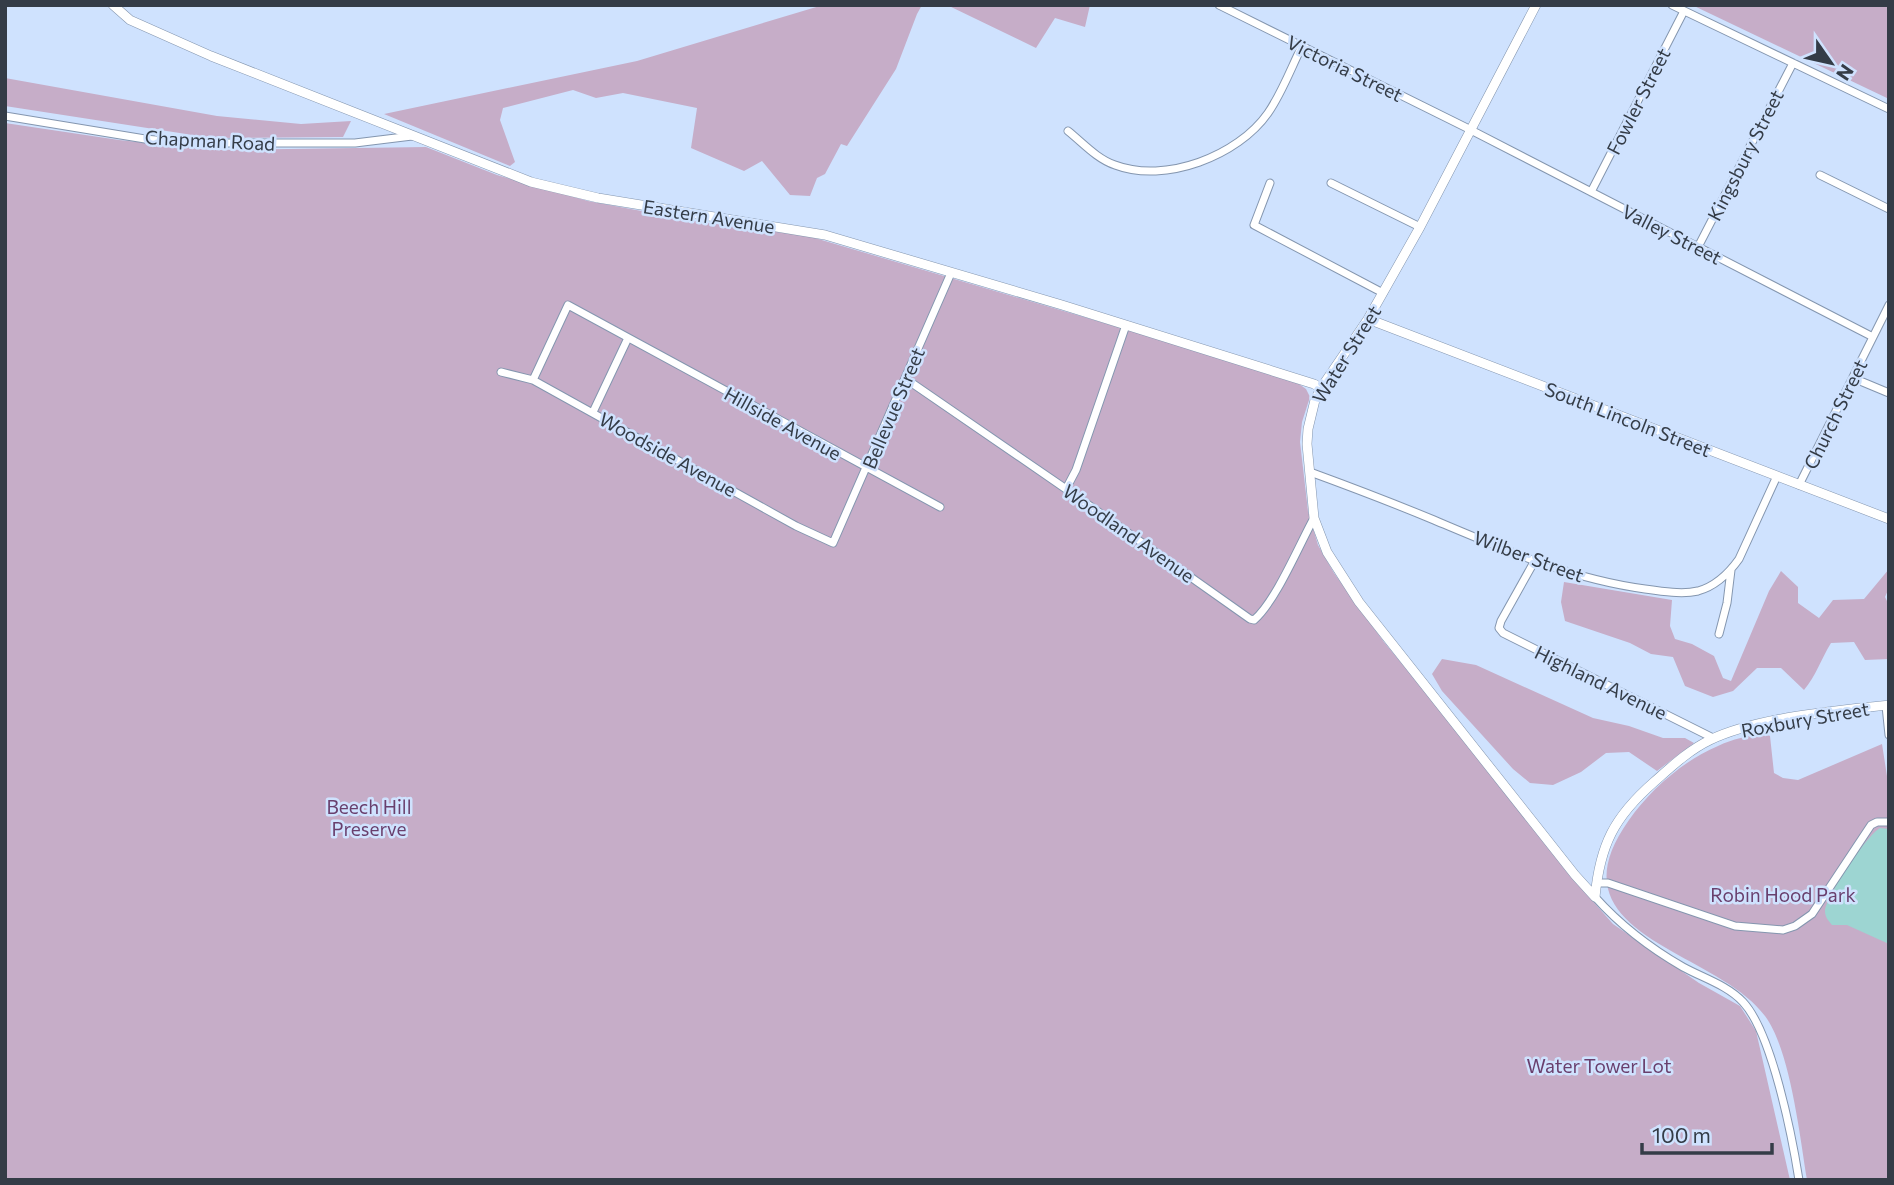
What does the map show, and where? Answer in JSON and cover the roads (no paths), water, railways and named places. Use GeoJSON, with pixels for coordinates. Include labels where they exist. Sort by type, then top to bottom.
{"type":"FeatureCollection","features":[{"type":"Feature","properties":{"kind":"street","name":"Eastern Avenue"},"geometry":{"type":"LineString","coordinates":[[113,5],[130,20],[211,56],[514,176],[555,188],[703,217],[799,230],[1126,325],[1321,388]]}},
{"type":"Feature","properties":{"kind":"street","name":"Victoria Street"},"geometry":{"type":"LineString","coordinates":[[1219,5],[1471,130]]}},
{"type":"Feature","properties":{"kind":"street","name":"Water Street"},"geometry":{"type":"LineString","coordinates":[[1536,5],[1420,227],[1368,319],[1315,400],[1308,429],[1310,472],[1314,518],[1327,552],[1359,601],[1595,898]]}},
{"type":"Feature","properties":{"kind":"street"},"geometry":{"type":"LineString","coordinates":[[1672,5],[1889,109]]}},
{"type":"Feature","properties":{"kind":"street","name":"Fowler Street"},"geometry":{"type":"LineString","coordinates":[[1591,192],[1684,11]]}},
{"type":"Feature","properties":{"kind":"street"},"geometry":{"type":"LineString","coordinates":[[1068,131],[1101,159],[1129,170],[1168,171],[1195,163],[1222,152],[1252,132],[1268,114],[1302,46]]}},
{"type":"Feature","properties":{"kind":"street","name":"Kingsbury Street"},"geometry":{"type":"LineString","coordinates":[[1698,247],[1793,63]]}},
{"type":"Feature","properties":{"kind":"street","name":"Chapman Road"},"geometry":{"type":"LineString","coordinates":[[5,116],[145,139],[187,143],[355,144],[416,135]]}},
{"type":"Feature","properties":{"kind":"street","name":"Valley Street"},"geometry":{"type":"LineString","coordinates":[[1471,130],[1873,337]]}},
{"type":"Feature","properties":{"kind":"street"},"geometry":{"type":"LineString","coordinates":[[1820,175],[1889,209]]}},
{"type":"Feature","properties":{"kind":"street"},"geometry":{"type":"LineString","coordinates":[[1270,183],[1254,225],[1383,293]]}},
{"type":"Feature","properties":{"kind":"street"},"geometry":{"type":"LineString","coordinates":[[1331,183],[1420,227]]}},
{"type":"Feature","properties":{"kind":"street","name":"Bellevue Street"},"geometry":{"type":"LineString","coordinates":[[833,543],[951,273]]}},
{"type":"Feature","properties":{"kind":"street","name":"Hillside Avenue"},"geometry":{"type":"LineString","coordinates":[[533,380],[568,305],[867,469],[940,506]]}},
{"type":"Feature","properties":{"kind":"street","name":"Church Street"},"geometry":{"type":"LineString","coordinates":[[1799,485],[1889,305]]}},
{"type":"Feature","properties":{"kind":"street","name":"South Lincoln Street"},"geometry":{"type":"LineString","coordinates":[[1368,319],[1889,519]]}},
{"type":"Feature","properties":{"kind":"street"},"geometry":{"type":"LineString","coordinates":[[1066,489],[1076,470],[1126,325]]}},
{"type":"Feature","properties":{"kind":"street"},"geometry":{"type":"LineString","coordinates":[[593,412],[628,338]]}},
{"type":"Feature","properties":{"kind":"street","name":"Woodside Avenue"},"geometry":{"type":"LineString","coordinates":[[500,372],[533,380],[796,526],[833,543]]}},
{"type":"Feature","properties":{"kind":"street"},"geometry":{"type":"LineString","coordinates":[[1853,378],[1889,393]]}},
{"type":"Feature","properties":{"kind":"street","name":"Woodland Avenue"},"geometry":{"type":"LineString","coordinates":[[905,379],[1254,620],[1276,590],[1314,518]]}},
{"type":"Feature","properties":{"kind":"street","name":"Wilber Street"},"geometry":{"type":"LineString","coordinates":[[1310,472],[1534,562],[1601,581],[1668,592],[1698,590],[1710,586],[1731,570],[1739,559],[1777,476]]}},
{"type":"Feature","properties":{"kind":"street","name":"Highland Avenue"},"geometry":{"type":"LineString","coordinates":[[1534,562],[1502,619],[1499,628],[1503,633],[1713,738]]}},
{"type":"Feature","properties":{"kind":"street"},"geometry":{"type":"LineString","coordinates":[[1718,634],[1727,603],[1731,570]]}},
{"type":"Feature","properties":{"kind":"street"},"geometry":{"type":"LineString","coordinates":[[1887,706],[1889,735]]}},
{"type":"Feature","properties":{"kind":"street","name":"Roxbury Street"},"geometry":{"type":"LineString","coordinates":[[1595,898],[1605,846],[1619,818],[1672,767],[1713,738],[1780,720],[1887,706]]}},
{"type":"Feature","properties":{"kind":"street"},"geometry":{"type":"LineString","coordinates":[[1597,883],[1608,883],[1735,926],[1783,930],[1795,926],[1812,914],[1871,825],[1889,822]]}},
{"type":"Feature","properties":{"kind":"street"},"geometry":{"type":"LineString","coordinates":[[1595,898],[1632,934],[1683,967],[1725,988],[1743,1002],[1760,1028],[1776,1076],[1799,1180]]}},
{"type":"Feature","properties":{"kind":"park label","name":"Beech Hill Preserve"},"geometry":{"type":"Point","coordinates":[369,817]}},
{"type":"Feature","properties":{"kind":"park label","name":"Robin Hood Park"},"geometry":{"type":"Point","coordinates":[1783,894]}},
{"type":"Feature","properties":{"kind":"park label","name":"Water Tower Lot"},"geometry":{"type":"Point","coordinates":[1599,1065]}}]}
